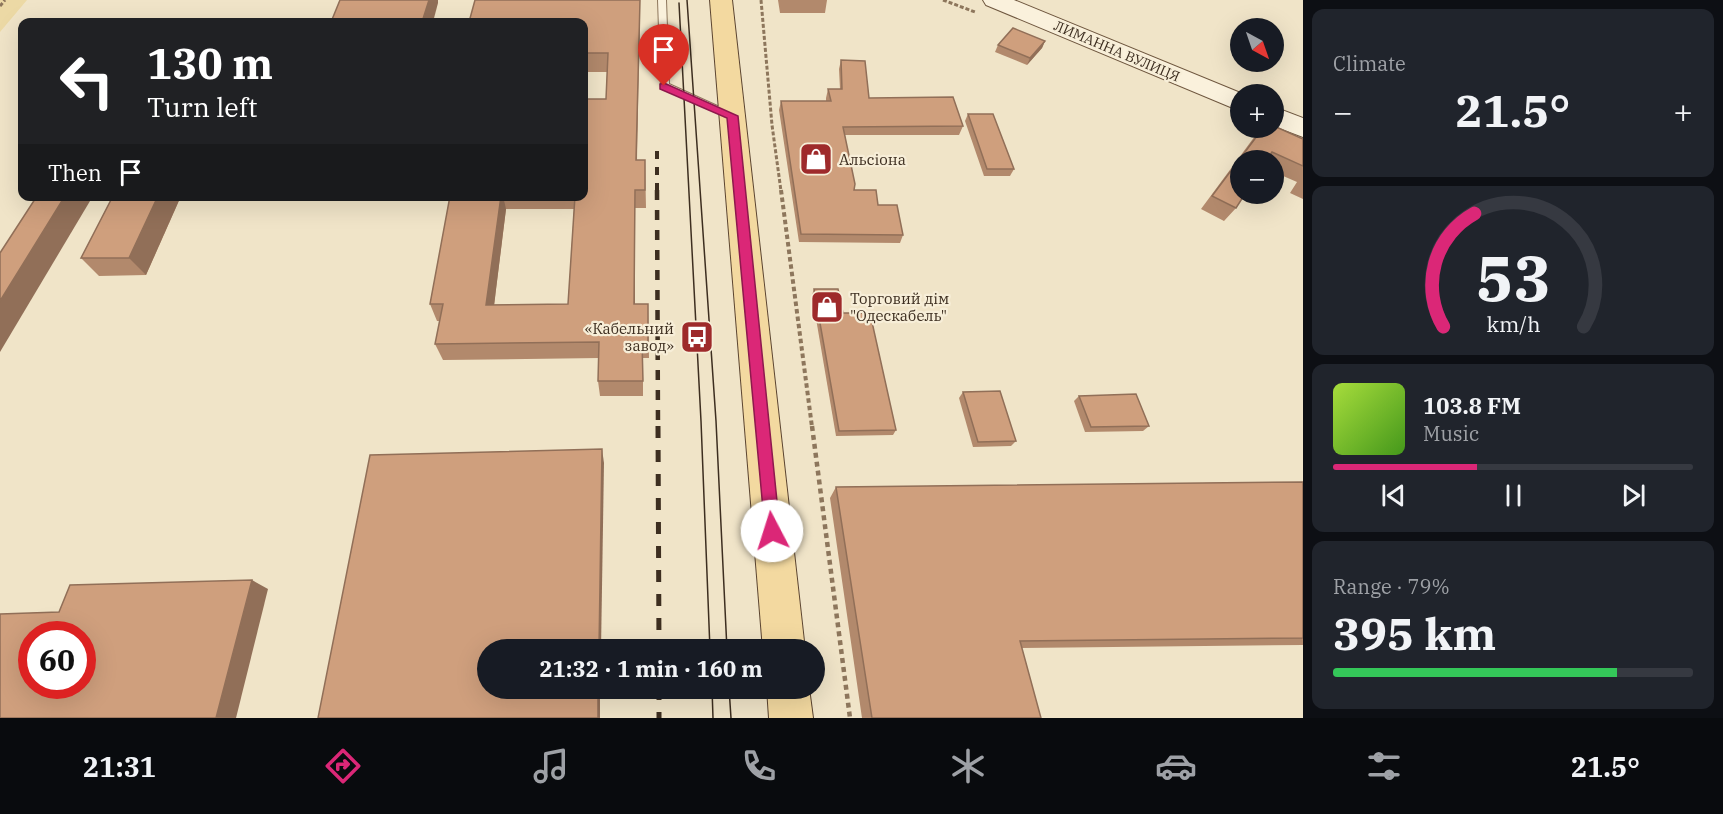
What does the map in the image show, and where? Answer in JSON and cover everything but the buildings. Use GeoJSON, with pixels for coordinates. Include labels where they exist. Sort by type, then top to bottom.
{"type":"FeatureCollection","features":[{"type":"Feature","properties":{"kind":"main road"},"geometry":{"type":"LineString","coordinates":[[721,0],[783,639]]}},
{"type":"Feature","properties":{"kind":"main road","name":"ЛИМАННА ВУЛИЦЯ"},"geometry":{"type":"LineString","coordinates":[[993,0],[1230,99]]}},
{"type":"Feature","properties":{"kind":"main road"},"geometry":{"type":"LineString","coordinates":[[1284,120],[1303,129]]}},
{"type":"Feature","properties":{"kind":"main road"},"geometry":{"type":"LineString","coordinates":[[789,699],[791,718]]}},
{"type":"Feature","properties":{"kind":"lane"},"geometry":{"type":"LineString","coordinates":[[662,0],[664,86],[732,116]]}},
{"type":"Feature","properties":{"kind":"path"},"geometry":{"type":"LineString","coordinates":[[0,6],[5,0]]}},
{"type":"Feature","properties":{"kind":"path"},"geometry":{"type":"LineString","coordinates":[[761,0],[774,137],[850,718]]}},
{"type":"Feature","properties":{"kind":"sand"},"geometry":{"type":"Polygon","coordinates":[[[0,0],[27,0],[0,32],[0,0]]]}},
{"type":"Feature","properties":{"kind":"tram line"},"geometry":{"type":"LineString","coordinates":[[687,0],[716,421],[726,639]]}},
{"type":"Feature","properties":{"kind":"tram line"},"geometry":{"type":"LineString","coordinates":[[679,3],[701,421],[710,639]]}},
{"type":"Feature","properties":{"kind":"tram line"},"geometry":{"type":"LineString","coordinates":[[712,699],[713,718]]}},
{"type":"Feature","properties":{"kind":"tram line"},"geometry":{"type":"LineString","coordinates":[[730,699],[731,718]]}},
{"type":"Feature","properties":{"kind":"railway"},"geometry":{"type":"LineString","coordinates":[[657,151],[657,190]]}},
{"type":"Feature","properties":{"kind":"railway"},"geometry":{"type":"LineString","coordinates":[[657,190],[658,427]]}},
{"type":"Feature","properties":{"kind":"railway"},"geometry":{"type":"LineString","coordinates":[[658,426],[659,639]]}},
{"type":"Feature","properties":{"kind":"railway"},"geometry":{"type":"LineString","coordinates":[[659,699],[659,718]]}},
{"type":"Feature","properties":{"kind":"place","name":"Альсіона"},"geometry":{"type":"Point","coordinates":[816,159]}},
{"type":"Feature","properties":{"kind":"place","name":"Торговий дім \"Одескабель\""},"geometry":{"type":"Point","coordinates":[827,307]}},
{"type":"Feature","properties":{"kind":"place","name":"«Кабельний завод»"},"geometry":{"type":"Point","coordinates":[697,337]}},
{"type":"Feature","properties":{"kind":"route"},"geometry":{"type":"LineString","coordinates":[[664,86],[732,116],[772,531]]}}]}
